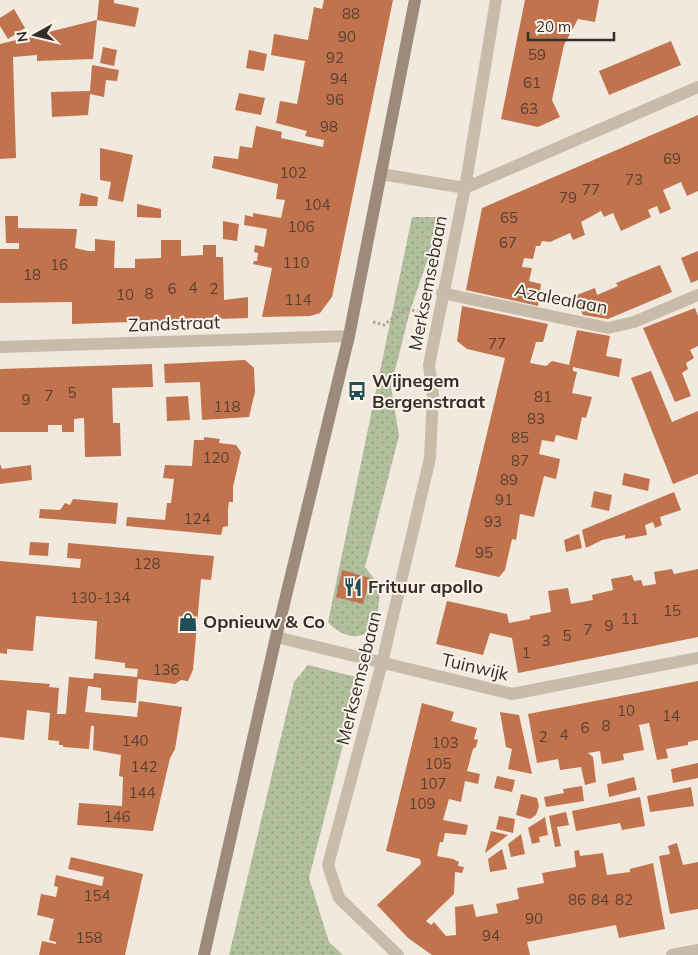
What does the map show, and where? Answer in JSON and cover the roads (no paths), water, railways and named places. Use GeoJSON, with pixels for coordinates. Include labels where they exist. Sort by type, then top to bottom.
{"type":"FeatureCollection","features":[{"type":"Feature","properties":{"kind":"main road"},"geometry":{"type":"LineString","coordinates":[[204,955],[276,637],[350,336],[415,0]]}},
{"type":"Feature","properties":{"kind":"street","name":"Merksemsebaan"},"geometry":{"type":"LineString","coordinates":[[398,955],[338,898],[328,865],[382,662],[430,458],[434,395],[429,364],[465,188],[496,0]]}},
{"type":"Feature","properties":{"kind":"street"},"geometry":{"type":"LineString","coordinates":[[381,174],[465,188],[698,87]]}},
{"type":"Feature","properties":{"kind":"street","name":"Azalealaan"},"geometry":{"type":"LineString","coordinates":[[442,293],[608,328],[634,322],[698,295]]}},
{"type":"Feature","properties":{"kind":"street","name":"Zandstraat"},"geometry":{"type":"LineString","coordinates":[[0,347],[350,336]]}},
{"type":"Feature","properties":{"kind":"street","name":"Tuinwijk"},"geometry":{"type":"LineString","coordinates":[[276,637],[512,694],[698,658]]}},
{"type":"Feature","properties":{"kind":"street"},"geometry":{"type":"LineString","coordinates":[[672,955],[698,950]]}},
{"type":"Feature","properties":{"kind":"place","name":"Wijnegem Bergenstraat"},"geometry":{"type":"Point","coordinates":[357,391]}},
{"type":"Feature","properties":{"kind":"place","name":"Frituur apollo"},"geometry":{"type":"Point","coordinates":[353,587]}},
{"type":"Feature","properties":{"kind":"place","name":"Opnieuw & Co"},"geometry":{"type":"Point","coordinates":[188,622]}}]}
